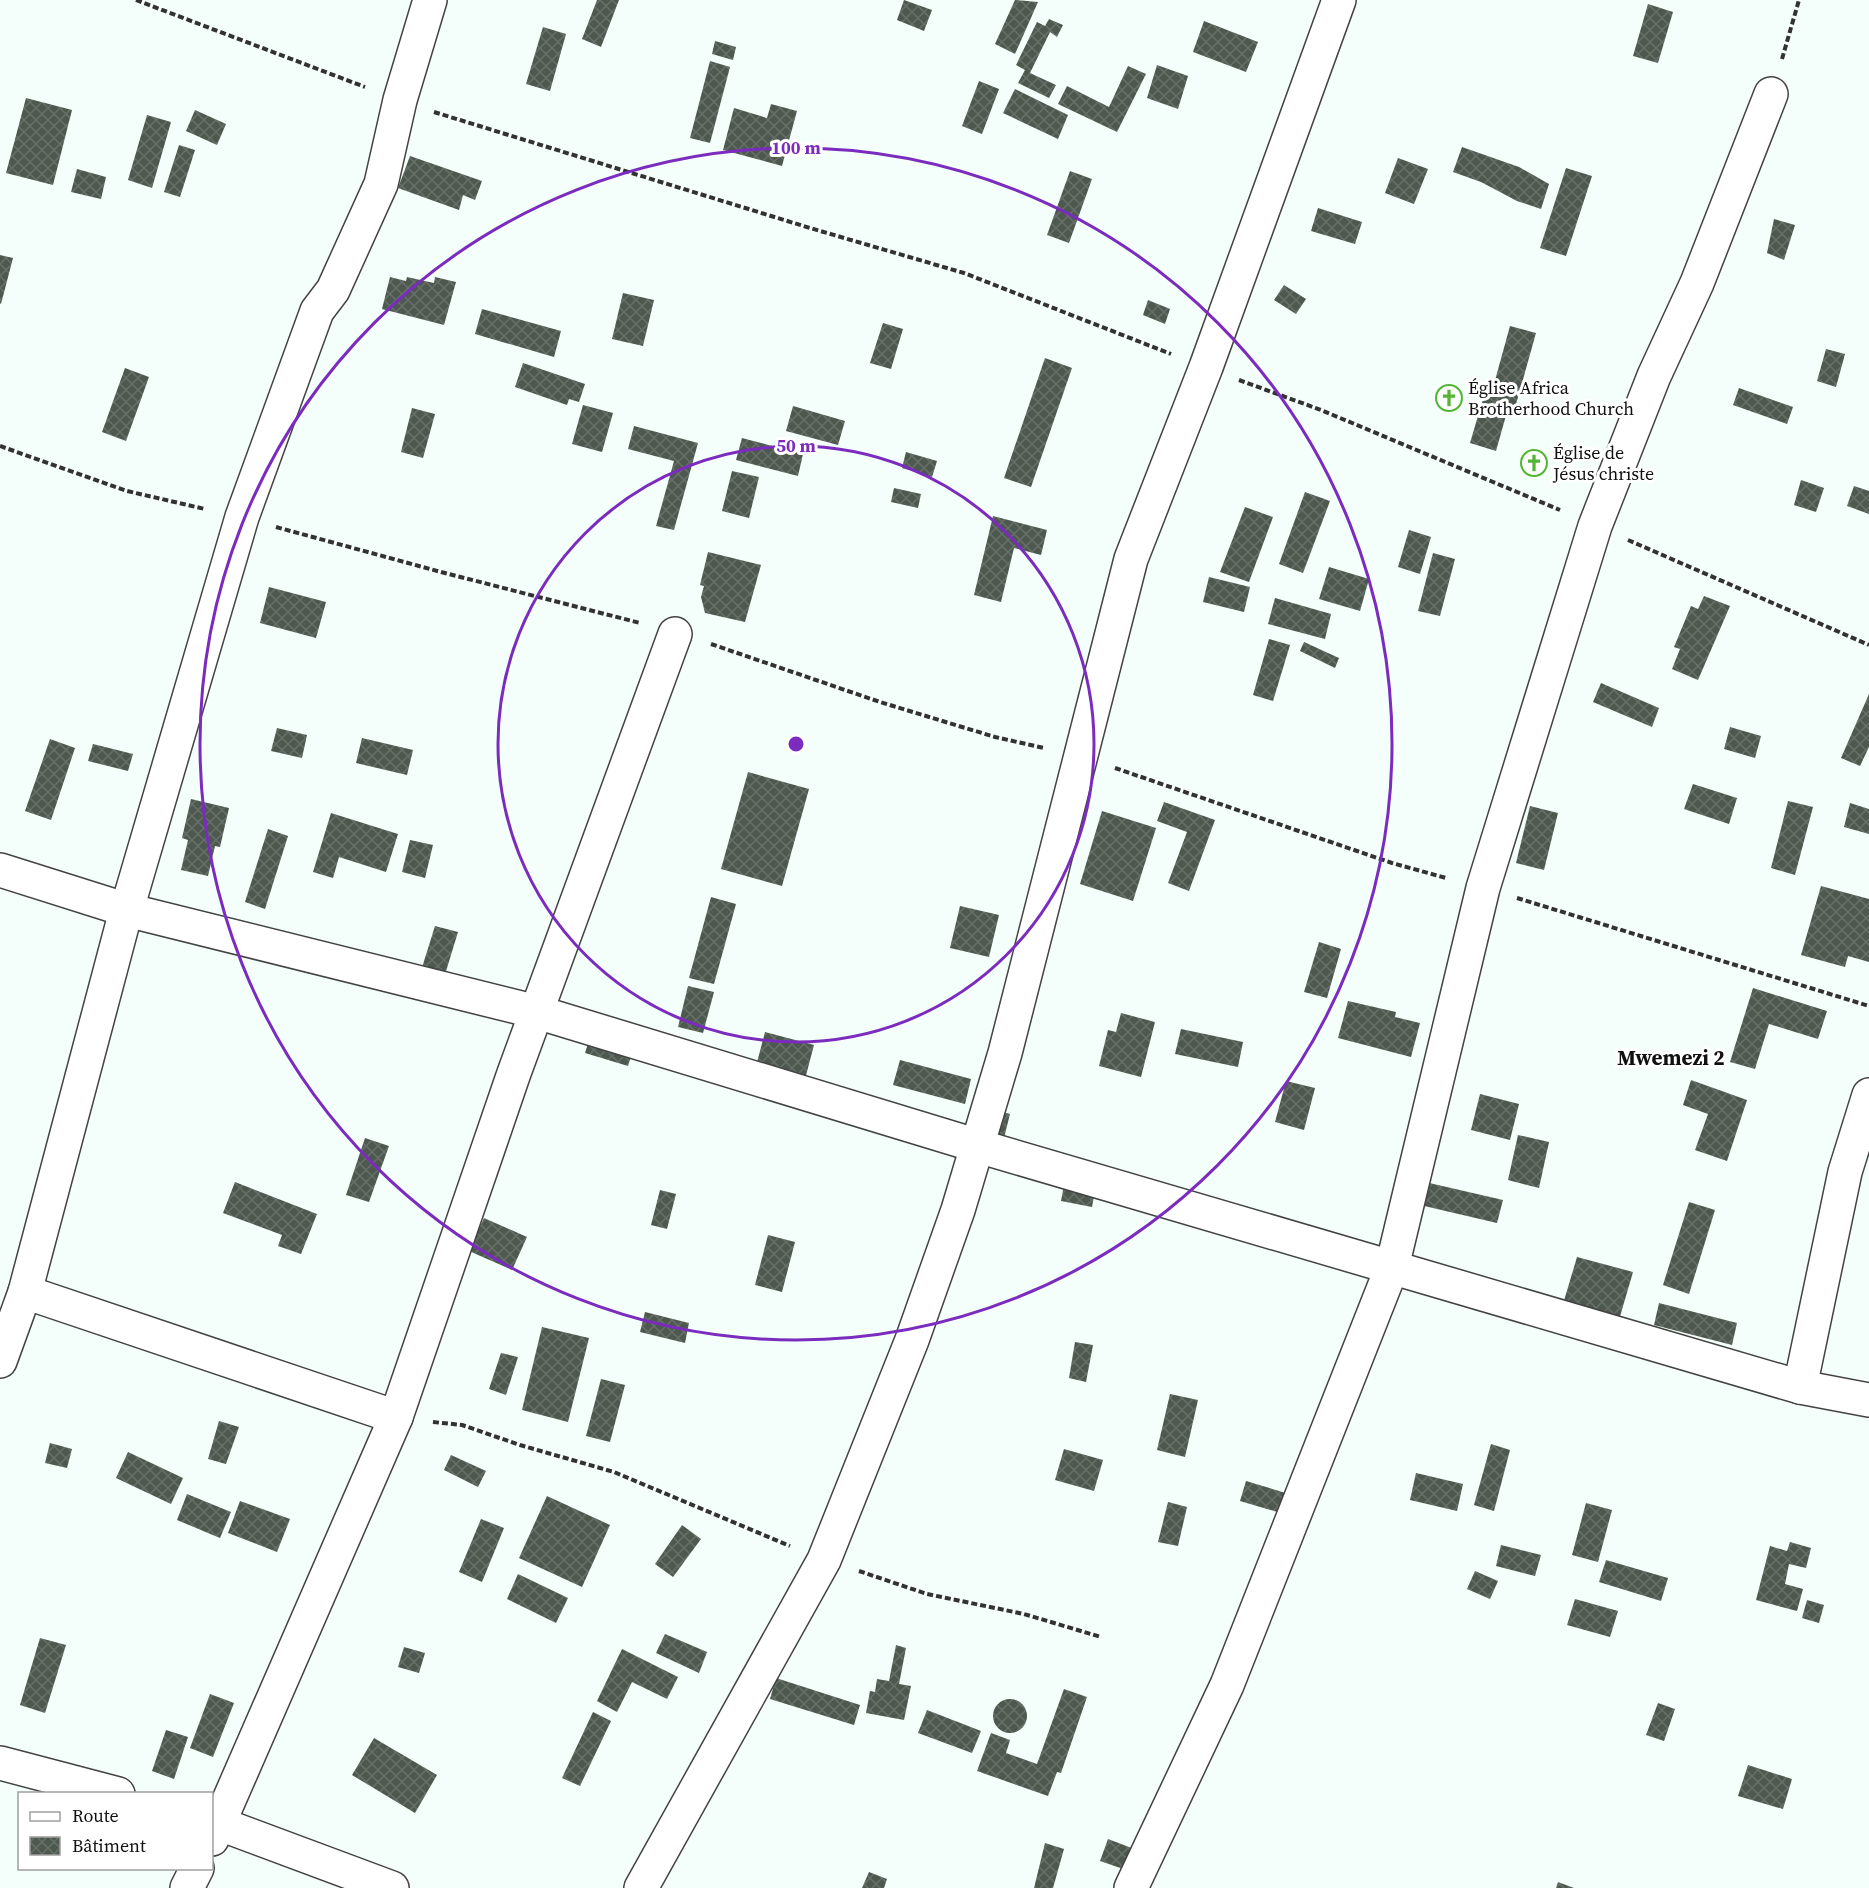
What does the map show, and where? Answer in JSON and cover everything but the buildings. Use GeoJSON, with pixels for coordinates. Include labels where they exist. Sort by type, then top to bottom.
{"type":"FeatureCollection","features":[{"type":"Feature","properties":{"kind":"street"},"geometry":{"type":"LineString","coordinates":[[0,1361],[25,1292],[127,910],[242,517],[317,311],[333,290],[381,184],[400,100],[430,0]]}},
{"type":"Feature","properties":{"kind":"street"},"geometry":{"type":"LineString","coordinates":[[641,1888],[824,1560],[912,1340],[958,1210],[1005,1053],[1131,559],[1206,368],[1339,0]]}},
{"type":"Feature","properties":{"kind":"street"},"geometry":{"type":"LineString","coordinates":[[1131,1888],[1227,1685],[1392,1267],[1483,888],[1595,526],[1654,376],[1697,283],[1771,94]]}},
{"type":"Feature","properties":{"kind":"street"},"geometry":{"type":"LineString","coordinates":[[393,1888],[214,1828],[396,1417],[537,1012],[675,634]]}},
{"type":"Feature","properties":{"kind":"street"},"geometry":{"type":"LineString","coordinates":[[0,870],[127,910],[537,1012],[978,1146],[1800,1387],[1869,1400]]}},
{"type":"Feature","properties":{"kind":"street"},"geometry":{"type":"LineString","coordinates":[[1800,1387],[1845,1173],[1869,1095]]}},
{"type":"Feature","properties":{"kind":"street"},"geometry":{"type":"LineString","coordinates":[[25,1292],[396,1417]]}},
{"type":"Feature","properties":{"kind":"street"},"geometry":{"type":"LineString","coordinates":[[0,1762],[111,1792]]}},
{"type":"Feature","properties":{"kind":"street"},"geometry":{"type":"LineString","coordinates":[[187,1888],[196,1870]]}},
{"type":"Feature","properties":{"kind":"path"},"geometry":{"type":"LineString","coordinates":[[136,0],[400,100],[532,143],[964,273],[1332,415],[1497,483],[1869,645]]}},
{"type":"Feature","properties":{"kind":"path"},"geometry":{"type":"LineString","coordinates":[[1771,94],[1799,0]]}},
{"type":"Feature","properties":{"kind":"path"},"geometry":{"type":"LineString","coordinates":[[0,446],[126,491],[242,517],[441,572],[615,615],[733,650],[880,702],[984,734],[1081,757],[1392,863],[1483,888],[1869,1006]]}},
{"type":"Feature","properties":{"kind":"path"},"geometry":{"type":"LineString","coordinates":[[396,1417],[462,1425],[520,1445],[614,1472],[824,1560],[927,1594],[1024,1614],[1101,1637]]}},
{"type":"Feature","properties":{"kind":"place","name":"Église Africa Brotherhood Church"},"geometry":{"type":"Point","coordinates":[1449,398]}},
{"type":"Feature","properties":{"kind":"place","name":"Église de Jésus christe"},"geometry":{"type":"Point","coordinates":[1534,463]}},
{"type":"Feature","properties":{"kind":"district","name":"Mwemezi 2"},"geometry":{"type":"Point","coordinates":[1671,1058]}}]}
